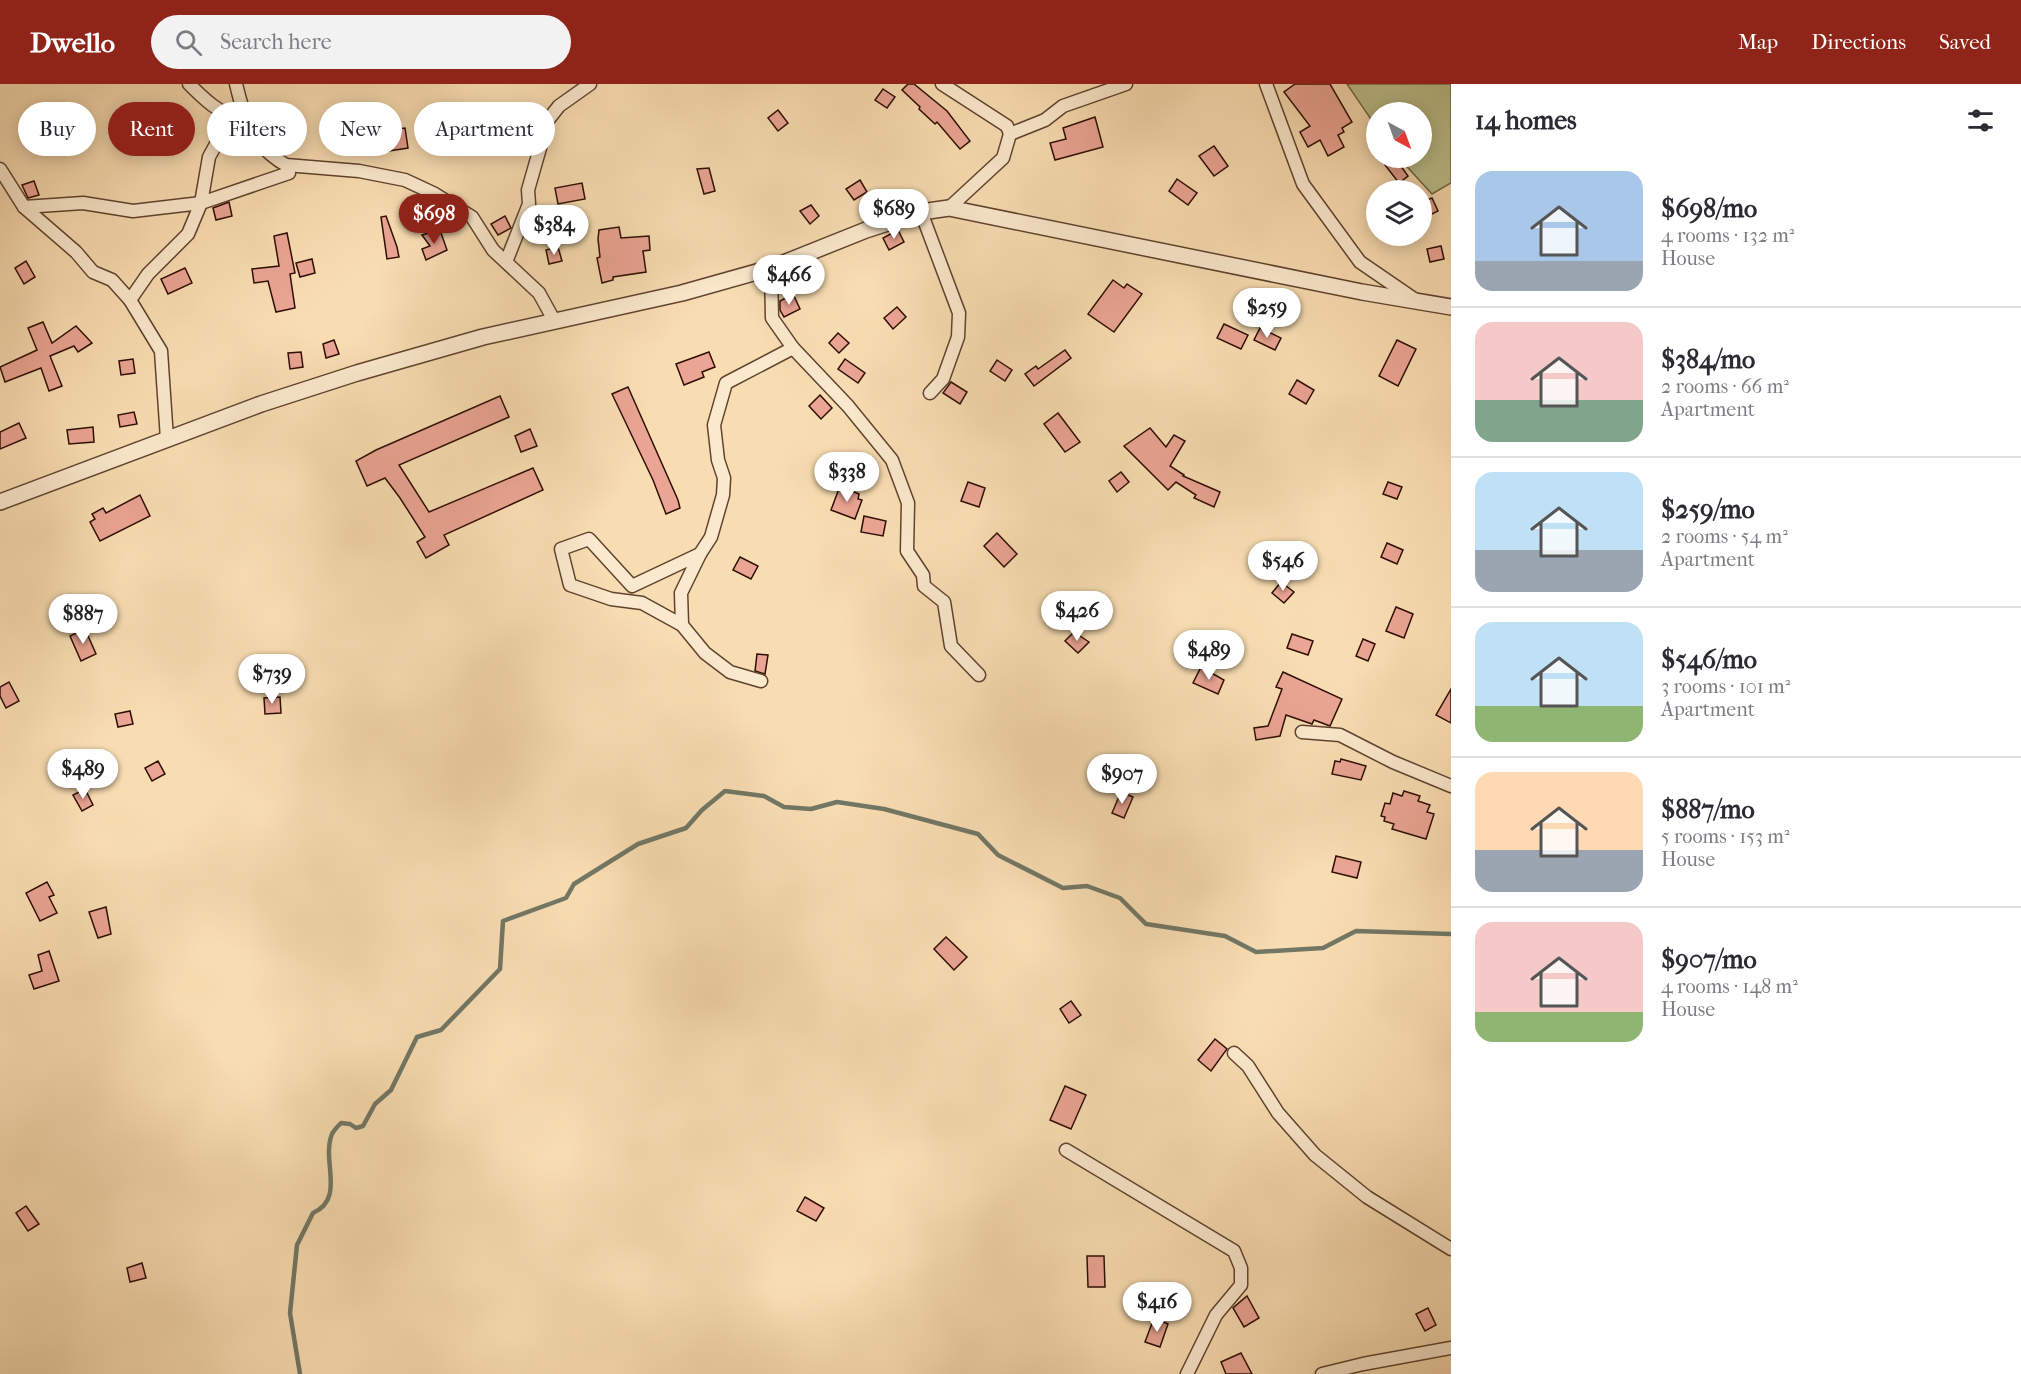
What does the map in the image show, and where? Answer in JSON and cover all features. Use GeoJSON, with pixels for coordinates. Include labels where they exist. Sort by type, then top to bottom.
{"type":"FeatureCollection","features":[{"type":"Feature","properties":{"kind":"street"},"geometry":{"type":"LineString","coordinates":[[189,84],[210,102]]}},
{"type":"Feature","properties":{"kind":"street"},"geometry":{"type":"LineString","coordinates":[[236,84],[237,102]]}},
{"type":"Feature","properties":{"kind":"street"},"geometry":{"type":"LineString","coordinates":[[506,262],[529,204],[528,190],[548,120],[559,106],[590,84]]}},
{"type":"Feature","properties":{"kind":"street"},"geometry":{"type":"LineString","coordinates":[[942,84],[1007,126],[1011,134],[1003,158],[949,208]]}},
{"type":"Feature","properties":{"kind":"street"},"geometry":{"type":"LineString","coordinates":[[1011,134],[1046,120],[1063,106],[1126,84]]}},
{"type":"Feature","properties":{"kind":"street"},"geometry":{"type":"LineString","coordinates":[[1266,84],[1303,184],[1360,262],[1419,303]]}},
{"type":"Feature","properties":{"kind":"street"},"geometry":{"type":"LineString","coordinates":[[130,300],[148,274],[188,234],[201,203],[210,156]]}},
{"type":"Feature","properties":{"kind":"street"},"geometry":{"type":"LineString","coordinates":[[274,156],[286,165],[359,171],[405,180],[435,194],[472,217],[493,250],[539,293],[555,322]]}},
{"type":"Feature","properties":{"kind":"street"},"geometry":{"type":"LineString","coordinates":[[0,169],[24,207],[76,252],[93,272],[112,280],[130,300],[161,351],[167,439]]}},
{"type":"Feature","properties":{"kind":"street"},"geometry":{"type":"LineString","coordinates":[[24,207],[83,203],[133,211],[201,203],[288,173]]}},
{"type":"Feature","properties":{"kind":"street"},"geometry":{"type":"LineString","coordinates":[[0,502],[261,404],[369,370],[483,337],[682,293],[771,268],[822,246],[921,212],[949,208],[1419,303],[1451,307]]}},
{"type":"Feature","properties":{"kind":"street"},"geometry":{"type":"LineString","coordinates":[[921,212],[959,313],[958,337],[943,379],[930,393]]}},
{"type":"Feature","properties":{"kind":"street"},"geometry":{"type":"LineString","coordinates":[[771,268],[772,318],[794,348],[848,406],[892,460],[908,503],[907,551],[923,575],[924,586],[944,602],[951,646],[979,675]]}},
{"type":"Feature","properties":{"kind":"street"},"geometry":{"type":"LineString","coordinates":[[682,625],[681,593],[699,554],[711,537],[723,495],[724,478],[718,460],[714,425],[726,383],[794,348]]}},
{"type":"Feature","properties":{"kind":"street"},"geometry":{"type":"LineString","coordinates":[[632,586],[589,539],[561,549],[570,585],[610,599],[642,603],[682,625],[705,653],[730,672],[761,681]]}},
{"type":"Feature","properties":{"kind":"street"},"geometry":{"type":"LineString","coordinates":[[610,599],[699,554]]}},
{"type":"Feature","properties":{"kind":"street"},"geometry":{"type":"LineString","coordinates":[[1302,732],[1340,735],[1393,762],[1451,786]]}},
{"type":"Feature","properties":{"kind":"street"},"geometry":{"type":"LineString","coordinates":[[1234,1053],[1248,1066],[1278,1113],[1315,1155],[1367,1197],[1451,1249]]}},
{"type":"Feature","properties":{"kind":"street"},"geometry":{"type":"LineString","coordinates":[[1066,1150],[1234,1251],[1241,1268],[1241,1285],[1216,1315],[1187,1374]]}},
{"type":"Feature","properties":{"kind":"street"},"geometry":{"type":"LineString","coordinates":[[1322,1374],[1362,1369],[1451,1348]]}},
{"type":"Feature","properties":{"kind":"green space"},"geometry":{"type":"Polygon","coordinates":[[[1347,84],[1451,84],[1451,183],[1432,194],[1432,180],[1419,180],[1408,168],[1432,168],[1432,102],[1366,102],[1366,112],[1347,84]]]}},
{"type":"Feature","properties":{"kind":"building"},"geometry":{"type":"Polygon","coordinates":[[[908,84],[914,84],[947,111],[970,141],[960,149],[937,122],[935,124],[902,90],[908,84]]]}},
{"type":"Feature","properties":{"kind":"building"},"geometry":{"type":"Polygon","coordinates":[[[1295,84],[1330,84],[1352,122],[1342,128],[1344,132],[1338,135],[1344,147],[1328,156],[1320,140],[1308,147],[1300,132],[1310,126],[1284,92],[1295,84]]]}},
{"type":"Feature","properties":{"kind":"building"},"geometry":{"type":"Polygon","coordinates":[[[883,89],[895,97],[887,108],[875,100],[883,89]]]}},
{"type":"Feature","properties":{"kind":"building"},"geometry":{"type":"Polygon","coordinates":[[[778,110],[788,123],[778,131],[768,118],[778,110]]]}},
{"type":"Feature","properties":{"kind":"building"},"geometry":{"type":"Polygon","coordinates":[[[1095,117],[1103,147],[1055,160],[1050,143],[1066,139],[1063,128],[1095,117]]]}},
{"type":"Feature","properties":{"kind":"building"},"geometry":{"type":"Polygon","coordinates":[[[402,128],[405,128],[408,148],[402,149],[402,128]]]}},
{"type":"Feature","properties":{"kind":"building"},"geometry":{"type":"Polygon","coordinates":[[[1214,146],[1228,166],[1214,176],[1199,156],[1214,146]]]}},
{"type":"Feature","properties":{"kind":"building"},"geometry":{"type":"Polygon","coordinates":[[[709,168],[715,191],[704,194],[697,169],[709,168]]]}},
{"type":"Feature","properties":{"kind":"building"},"geometry":{"type":"Polygon","coordinates":[[[1387,168],[1402,168],[1408,176],[1403,180],[1397,180],[1387,168]]]}},
{"type":"Feature","properties":{"kind":"building"},"geometry":{"type":"Polygon","coordinates":[[[1177,179],[1197,193],[1188,205],[1169,191],[1177,179]]]}},
{"type":"Feature","properties":{"kind":"building"},"geometry":{"type":"Polygon","coordinates":[[[860,180],[867,192],[854,200],[846,189],[860,180]]]}},
{"type":"Feature","properties":{"kind":"building"},"geometry":{"type":"Polygon","coordinates":[[[34,181],[39,195],[28,198],[22,185],[34,181]]]}},
{"type":"Feature","properties":{"kind":"building"},"geometry":{"type":"Polygon","coordinates":[[[582,183],[585,199],[558,204],[555,188],[582,183]]]}},
{"type":"Feature","properties":{"kind":"building"},"geometry":{"type":"Polygon","coordinates":[[[1432,198],[1438,211],[1432,214],[1432,198]]]}},
{"type":"Feature","properties":{"kind":"building"},"geometry":{"type":"Polygon","coordinates":[[[229,202],[232,216],[216,220],[213,208],[229,202]]]}},
{"type":"Feature","properties":{"kind":"building"},"geometry":{"type":"Polygon","coordinates":[[[811,205],[819,216],[810,224],[800,211],[811,205]]]}},
{"type":"Feature","properties":{"kind":"building"},"geometry":{"type":"Polygon","coordinates":[[[386,216],[399,257],[387,259],[381,217],[386,216]]]}},
{"type":"Feature","properties":{"kind":"building"},"geometry":{"type":"Polygon","coordinates":[[[505,216],[511,228],[498,235],[491,224],[505,216]]]}},
{"type":"Feature","properties":{"kind":"building"},"geometry":{"type":"Polygon","coordinates":[[[619,227],[621,238],[649,236],[650,250],[643,251],[646,272],[613,277],[613,280],[602,283],[597,258],[600,257],[599,230],[619,227]]]}},
{"type":"Feature","properties":{"kind":"building"},"geometry":{"type":"Polygon","coordinates":[[[440,230],[447,250],[426,260],[422,249],[430,246],[422,235],[440,230]]]}},
{"type":"Feature","properties":{"kind":"building"},"geometry":{"type":"Polygon","coordinates":[[[898,230],[904,242],[889,250],[883,238],[898,230]]]}},
{"type":"Feature","properties":{"kind":"building"},"geometry":{"type":"Polygon","coordinates":[[[287,233],[295,273],[290,274],[295,308],[276,312],[268,281],[254,283],[252,269],[279,266],[274,236],[287,233]]]}},
{"type":"Feature","properties":{"kind":"building"},"geometry":{"type":"Polygon","coordinates":[[[1441,246],[1444,259],[1430,262],[1427,249],[1441,246]]]}},
{"type":"Feature","properties":{"kind":"building"},"geometry":{"type":"Polygon","coordinates":[[[558,247],[562,261],[549,264],[546,250],[558,247]]]}},
{"type":"Feature","properties":{"kind":"building"},"geometry":{"type":"Polygon","coordinates":[[[312,259],[315,273],[300,277],[296,263],[312,259]]]}},
{"type":"Feature","properties":{"kind":"building"},"geometry":{"type":"Polygon","coordinates":[[[26,261],[35,277],[24,284],[15,268],[26,261]]]}},
{"type":"Feature","properties":{"kind":"building"},"geometry":{"type":"Polygon","coordinates":[[[185,268],[192,283],[168,294],[161,279],[185,268]]]}},
{"type":"Feature","properties":{"kind":"building"},"geometry":{"type":"Polygon","coordinates":[[[1113,280],[1124,288],[1127,284],[1142,294],[1114,332],[1088,314],[1113,280]]]}},
{"type":"Feature","properties":{"kind":"building"},"geometry":{"type":"Polygon","coordinates":[[[793,294],[800,309],[784,317],[780,310],[780,301],[793,294]]]}},
{"type":"Feature","properties":{"kind":"building"},"geometry":{"type":"Polygon","coordinates":[[[897,307],[906,317],[893,329],[884,318],[897,307]]]}},
{"type":"Feature","properties":{"kind":"building"},"geometry":{"type":"Polygon","coordinates":[[[43,322],[52,343],[76,326],[92,343],[78,352],[74,346],[50,356],[62,386],[49,391],[41,368],[5,382],[0,367],[37,350],[28,328],[43,322]]]}},
{"type":"Feature","properties":{"kind":"building"},"geometry":{"type":"Polygon","coordinates":[[[1224,324],[1248,335],[1241,349],[1217,338],[1224,324]]]}},
{"type":"Feature","properties":{"kind":"building"},"geometry":{"type":"Polygon","coordinates":[[[1260,328],[1281,338],[1275,350],[1254,340],[1260,328]]]}},
{"type":"Feature","properties":{"kind":"building"},"geometry":{"type":"Polygon","coordinates":[[[838,333],[849,343],[839,353],[829,343],[838,333]]]}},
{"type":"Feature","properties":{"kind":"building"},"geometry":{"type":"Polygon","coordinates":[[[334,340],[339,354],[326,358],[323,344],[334,340]]]}},
{"type":"Feature","properties":{"kind":"building"},"geometry":{"type":"Polygon","coordinates":[[[1397,340],[1416,349],[1398,386],[1379,376],[1397,340]]]}},
{"type":"Feature","properties":{"kind":"building"},"geometry":{"type":"Polygon","coordinates":[[[1065,350],[1071,358],[1034,386],[1025,374],[1036,366],[1038,369],[1065,350]]]}},
{"type":"Feature","properties":{"kind":"building"},"geometry":{"type":"Polygon","coordinates":[[[301,352],[303,367],[290,369],[288,353],[301,352]]]}},
{"type":"Feature","properties":{"kind":"building"},"geometry":{"type":"Polygon","coordinates":[[[709,352],[715,367],[702,372],[704,377],[684,385],[676,364],[709,352]]]}},
{"type":"Feature","properties":{"kind":"building"},"geometry":{"type":"Polygon","coordinates":[[[133,359],[135,373],[121,375],[119,361],[133,359]]]}},
{"type":"Feature","properties":{"kind":"building"},"geometry":{"type":"Polygon","coordinates":[[[845,359],[865,373],[858,383],[838,369],[845,359]]]}},
{"type":"Feature","properties":{"kind":"building"},"geometry":{"type":"Polygon","coordinates":[[[997,360],[1012,370],[1005,381],[990,371],[997,360]]]}},
{"type":"Feature","properties":{"kind":"building"},"geometry":{"type":"Polygon","coordinates":[[[1297,380],[1314,390],[1306,404],[1289,394],[1297,380]]]}},
{"type":"Feature","properties":{"kind":"building"},"geometry":{"type":"Polygon","coordinates":[[[951,382],[967,392],[960,404],[943,393],[951,382]]]}},
{"type":"Feature","properties":{"kind":"building"},"geometry":{"type":"Polygon","coordinates":[[[628,387],[678,500],[680,508],[666,514],[653,480],[612,394],[628,387]]]}},
{"type":"Feature","properties":{"kind":"building"},"geometry":{"type":"Polygon","coordinates":[[[820,395],[832,408],[821,419],[809,406],[820,395]]]}},
{"type":"Feature","properties":{"kind":"building"},"geometry":{"type":"Polygon","coordinates":[[[500,396],[509,417],[399,465],[429,512],[533,468],[543,490],[444,535],[449,545],[426,558],[417,542],[425,537],[400,498],[385,478],[367,486],[356,461],[500,396]]]}},
{"type":"Feature","properties":{"kind":"building"},"geometry":{"type":"Polygon","coordinates":[[[134,412],[137,424],[120,427],[118,415],[134,412]]]}},
{"type":"Feature","properties":{"kind":"building"},"geometry":{"type":"Polygon","coordinates":[[[1058,413],[1080,442],[1065,452],[1044,424],[1058,413]]]}},
{"type":"Feature","properties":{"kind":"building"},"geometry":{"type":"Polygon","coordinates":[[[19,423],[26,438],[0,449],[0,432],[19,423]]]}},
{"type":"Feature","properties":{"kind":"building"},"geometry":{"type":"Polygon","coordinates":[[[93,427],[94,442],[69,444],[67,430],[93,427]]]}},
{"type":"Feature","properties":{"kind":"building"},"geometry":{"type":"Polygon","coordinates":[[[1150,428],[1166,447],[1174,435],[1185,441],[1170,466],[1183,476],[1220,492],[1214,507],[1194,498],[1196,495],[1176,482],[1168,490],[1124,446],[1150,428]]]}},
{"type":"Feature","properties":{"kind":"building"},"geometry":{"type":"Polygon","coordinates":[[[530,429],[537,446],[521,452],[515,436],[530,429]]]}},
{"type":"Feature","properties":{"kind":"building"},"geometry":{"type":"Polygon","coordinates":[[[1121,472],[1129,482],[1117,492],[1109,481],[1121,472]]]}},
{"type":"Feature","properties":{"kind":"building"},"geometry":{"type":"Polygon","coordinates":[[[968,482],[985,488],[979,507],[961,501],[968,482]]]}},
{"type":"Feature","properties":{"kind":"building"},"geometry":{"type":"Polygon","coordinates":[[[1388,482],[1402,487],[1397,499],[1383,494],[1388,482]]]}},
{"type":"Feature","properties":{"kind":"building"},"geometry":{"type":"Polygon","coordinates":[[[840,486],[859,494],[858,499],[862,500],[855,519],[831,510],[840,486]]]}},
{"type":"Feature","properties":{"kind":"building"},"geometry":{"type":"Polygon","coordinates":[[[140,495],[150,516],[100,541],[90,522],[95,519],[92,514],[103,508],[106,513],[140,495]]]}},
{"type":"Feature","properties":{"kind":"building"},"geometry":{"type":"Polygon","coordinates":[[[864,516],[886,521],[883,536],[861,532],[864,516]]]}},
{"type":"Feature","properties":{"kind":"building"},"geometry":{"type":"Polygon","coordinates":[[[997,533],[1017,554],[1004,567],[984,546],[997,533]]]}},
{"type":"Feature","properties":{"kind":"building"},"geometry":{"type":"Polygon","coordinates":[[[1387,543],[1403,550],[1397,564],[1381,557],[1387,543]]]}},
{"type":"Feature","properties":{"kind":"building"},"geometry":{"type":"Polygon","coordinates":[[[740,557],[758,566],[751,579],[733,570],[740,557]]]}},
{"type":"Feature","properties":{"kind":"building"},"geometry":{"type":"Polygon","coordinates":[[[1281,582],[1294,592],[1284,603],[1272,593],[1281,582]]]}},
{"type":"Feature","properties":{"kind":"building"},"geometry":{"type":"Polygon","coordinates":[[[1056,600],[1069,611],[1060,621],[1047,610],[1056,600]]]}},
{"type":"Feature","properties":{"kind":"building"},"geometry":{"type":"Polygon","coordinates":[[[1396,607],[1413,614],[1404,638],[1386,631],[1396,607]]]}},
{"type":"Feature","properties":{"kind":"building"},"geometry":{"type":"Polygon","coordinates":[[[85,629],[96,654],[81,661],[70,636],[85,629]]]}},
{"type":"Feature","properties":{"kind":"building"},"geometry":{"type":"Polygon","coordinates":[[[1074,632],[1089,642],[1078,653],[1065,641],[1074,632]]]}},
{"type":"Feature","properties":{"kind":"building"},"geometry":{"type":"Polygon","coordinates":[[[1292,634],[1313,641],[1308,655],[1287,648],[1292,634]]]}},
{"type":"Feature","properties":{"kind":"building"},"geometry":{"type":"Polygon","coordinates":[[[1363,639],[1375,644],[1368,661],[1356,656],[1363,639]]]}},
{"type":"Feature","properties":{"kind":"building"},"geometry":{"type":"Polygon","coordinates":[[[757,654],[768,655],[765,674],[755,671],[757,654]]]}},
{"type":"Feature","properties":{"kind":"building"},"geometry":{"type":"Polygon","coordinates":[[[1201,667],[1224,680],[1218,694],[1193,683],[1201,667]]]}},
{"type":"Feature","properties":{"kind":"building"},"geometry":{"type":"Polygon","coordinates":[[[1283,672],[1342,699],[1330,726],[1314,720],[1312,724],[1286,715],[1280,736],[1256,740],[1254,728],[1268,726],[1282,689],[1276,687],[1283,672]]]}},
{"type":"Feature","properties":{"kind":"building"},"geometry":{"type":"Polygon","coordinates":[[[9,682],[19,701],[6,708],[0,696],[0,687],[9,682]]]}},
{"type":"Feature","properties":{"kind":"building"},"geometry":{"type":"Polygon","coordinates":[[[1451,689],[1451,723],[1436,715],[1451,689]]]}},
{"type":"Feature","properties":{"kind":"building"},"geometry":{"type":"Polygon","coordinates":[[[280,697],[281,713],[265,714],[264,698],[280,697]]]}},
{"type":"Feature","properties":{"kind":"building"},"geometry":{"type":"Polygon","coordinates":[[[130,711],[133,724],[118,727],[115,714],[130,711]]]}},
{"type":"Feature","properties":{"kind":"building"},"geometry":{"type":"Polygon","coordinates":[[[1341,759],[1366,766],[1361,780],[1332,774],[1335,761],[1340,762],[1341,759]]]}},
{"type":"Feature","properties":{"kind":"building"},"geometry":{"type":"Polygon","coordinates":[[[158,761],[165,774],[152,781],[145,768],[158,761]]]}},
{"type":"Feature","properties":{"kind":"building"},"geometry":{"type":"Polygon","coordinates":[[[85,789],[93,805],[82,811],[73,795],[85,789]]]}},
{"type":"Feature","properties":{"kind":"building"},"geometry":{"type":"Polygon","coordinates":[[[1404,791],[1420,796],[1418,801],[1430,805],[1427,812],[1434,814],[1426,839],[1392,829],[1394,824],[1384,821],[1385,817],[1381,816],[1385,803],[1390,804],[1393,793],[1402,796],[1404,791]]]}},
{"type":"Feature","properties":{"kind":"building"},"geometry":{"type":"Polygon","coordinates":[[[1121,792],[1133,797],[1124,818],[1112,813],[1121,792]]]}},
{"type":"Feature","properties":{"kind":"building"},"geometry":{"type":"Polygon","coordinates":[[[1336,856],[1361,862],[1357,878],[1332,872],[1336,856]]]}},
{"type":"Feature","properties":{"kind":"building"},"geometry":{"type":"Polygon","coordinates":[[[47,882],[54,895],[49,897],[57,913],[40,921],[26,893],[47,882]]]}},
{"type":"Feature","properties":{"kind":"building"},"geometry":{"type":"Polygon","coordinates":[[[106,907],[111,934],[98,938],[89,912],[106,907]]]}},
{"type":"Feature","properties":{"kind":"building"},"geometry":{"type":"Polygon","coordinates":[[[946,937],[967,957],[954,970],[934,949],[946,937]]]}},
{"type":"Feature","properties":{"kind":"building"},"geometry":{"type":"Polygon","coordinates":[[[49,951],[59,981],[34,989],[29,975],[42,971],[38,955],[49,951]]]}},
{"type":"Feature","properties":{"kind":"building"},"geometry":{"type":"Polygon","coordinates":[[[1071,1001],[1081,1015],[1069,1023],[1060,1009],[1071,1001]]]}},
{"type":"Feature","properties":{"kind":"building"},"geometry":{"type":"Polygon","coordinates":[[[1215,1039],[1227,1049],[1211,1071],[1198,1060],[1215,1039]]]}},
{"type":"Feature","properties":{"kind":"building"},"geometry":{"type":"Polygon","coordinates":[[[1065,1086],[1086,1095],[1071,1129],[1050,1120],[1065,1086]]]}},
{"type":"Feature","properties":{"kind":"building"},"geometry":{"type":"Polygon","coordinates":[[[805,1197],[824,1208],[816,1221],[797,1211],[805,1197]]]}},
{"type":"Feature","properties":{"kind":"building"},"geometry":{"type":"Polygon","coordinates":[[[26,1206],[39,1224],[28,1231],[16,1213],[26,1206]]]}},
{"type":"Feature","properties":{"kind":"building"},"geometry":{"type":"Polygon","coordinates":[[[1087,1256],[1104,1256],[1105,1287],[1088,1287],[1087,1256]]]}},
{"type":"Feature","properties":{"kind":"building"},"geometry":{"type":"Polygon","coordinates":[[[142,1263],[146,1278],[130,1282],[127,1268],[142,1263]]]}},
{"type":"Feature","properties":{"kind":"building"},"geometry":{"type":"Polygon","coordinates":[[[1247,1296],[1259,1318],[1244,1327],[1233,1308],[1247,1296]]]}},
{"type":"Feature","properties":{"kind":"building"},"geometry":{"type":"Polygon","coordinates":[[[1428,1308],[1436,1325],[1425,1331],[1416,1314],[1428,1308]]]}},
{"type":"Feature","properties":{"kind":"building"},"geometry":{"type":"Polygon","coordinates":[[[1154,1318],[1168,1324],[1160,1347],[1145,1342],[1154,1318]]]}},
{"type":"Feature","properties":{"kind":"building"},"geometry":{"type":"Polygon","coordinates":[[[1241,1353],[1252,1374],[1226,1374],[1221,1362],[1241,1353]]]}},
{"type":"Feature","properties":{"kind":"waterway"},"geometry":{"type":"LineString","coordinates":[[300,1374],[290,1313],[297,1245],[313,1213],[323,1206],[331,1189],[329,1145],[334,1131],[341,1123],[350,1124],[356,1128],[363,1126],[375,1104],[391,1090],[417,1037],[441,1030],[500,969],[503,921],[566,898],[574,884],[638,844],[686,828],[702,810],[725,791],[764,796],[784,807],[811,809],[837,802],[884,809],[978,834],[998,855],[1063,888],[1087,886],[1120,898],[1146,924],[1225,936],[1256,952],[1323,948],[1356,931],[1451,934]]}}]}
